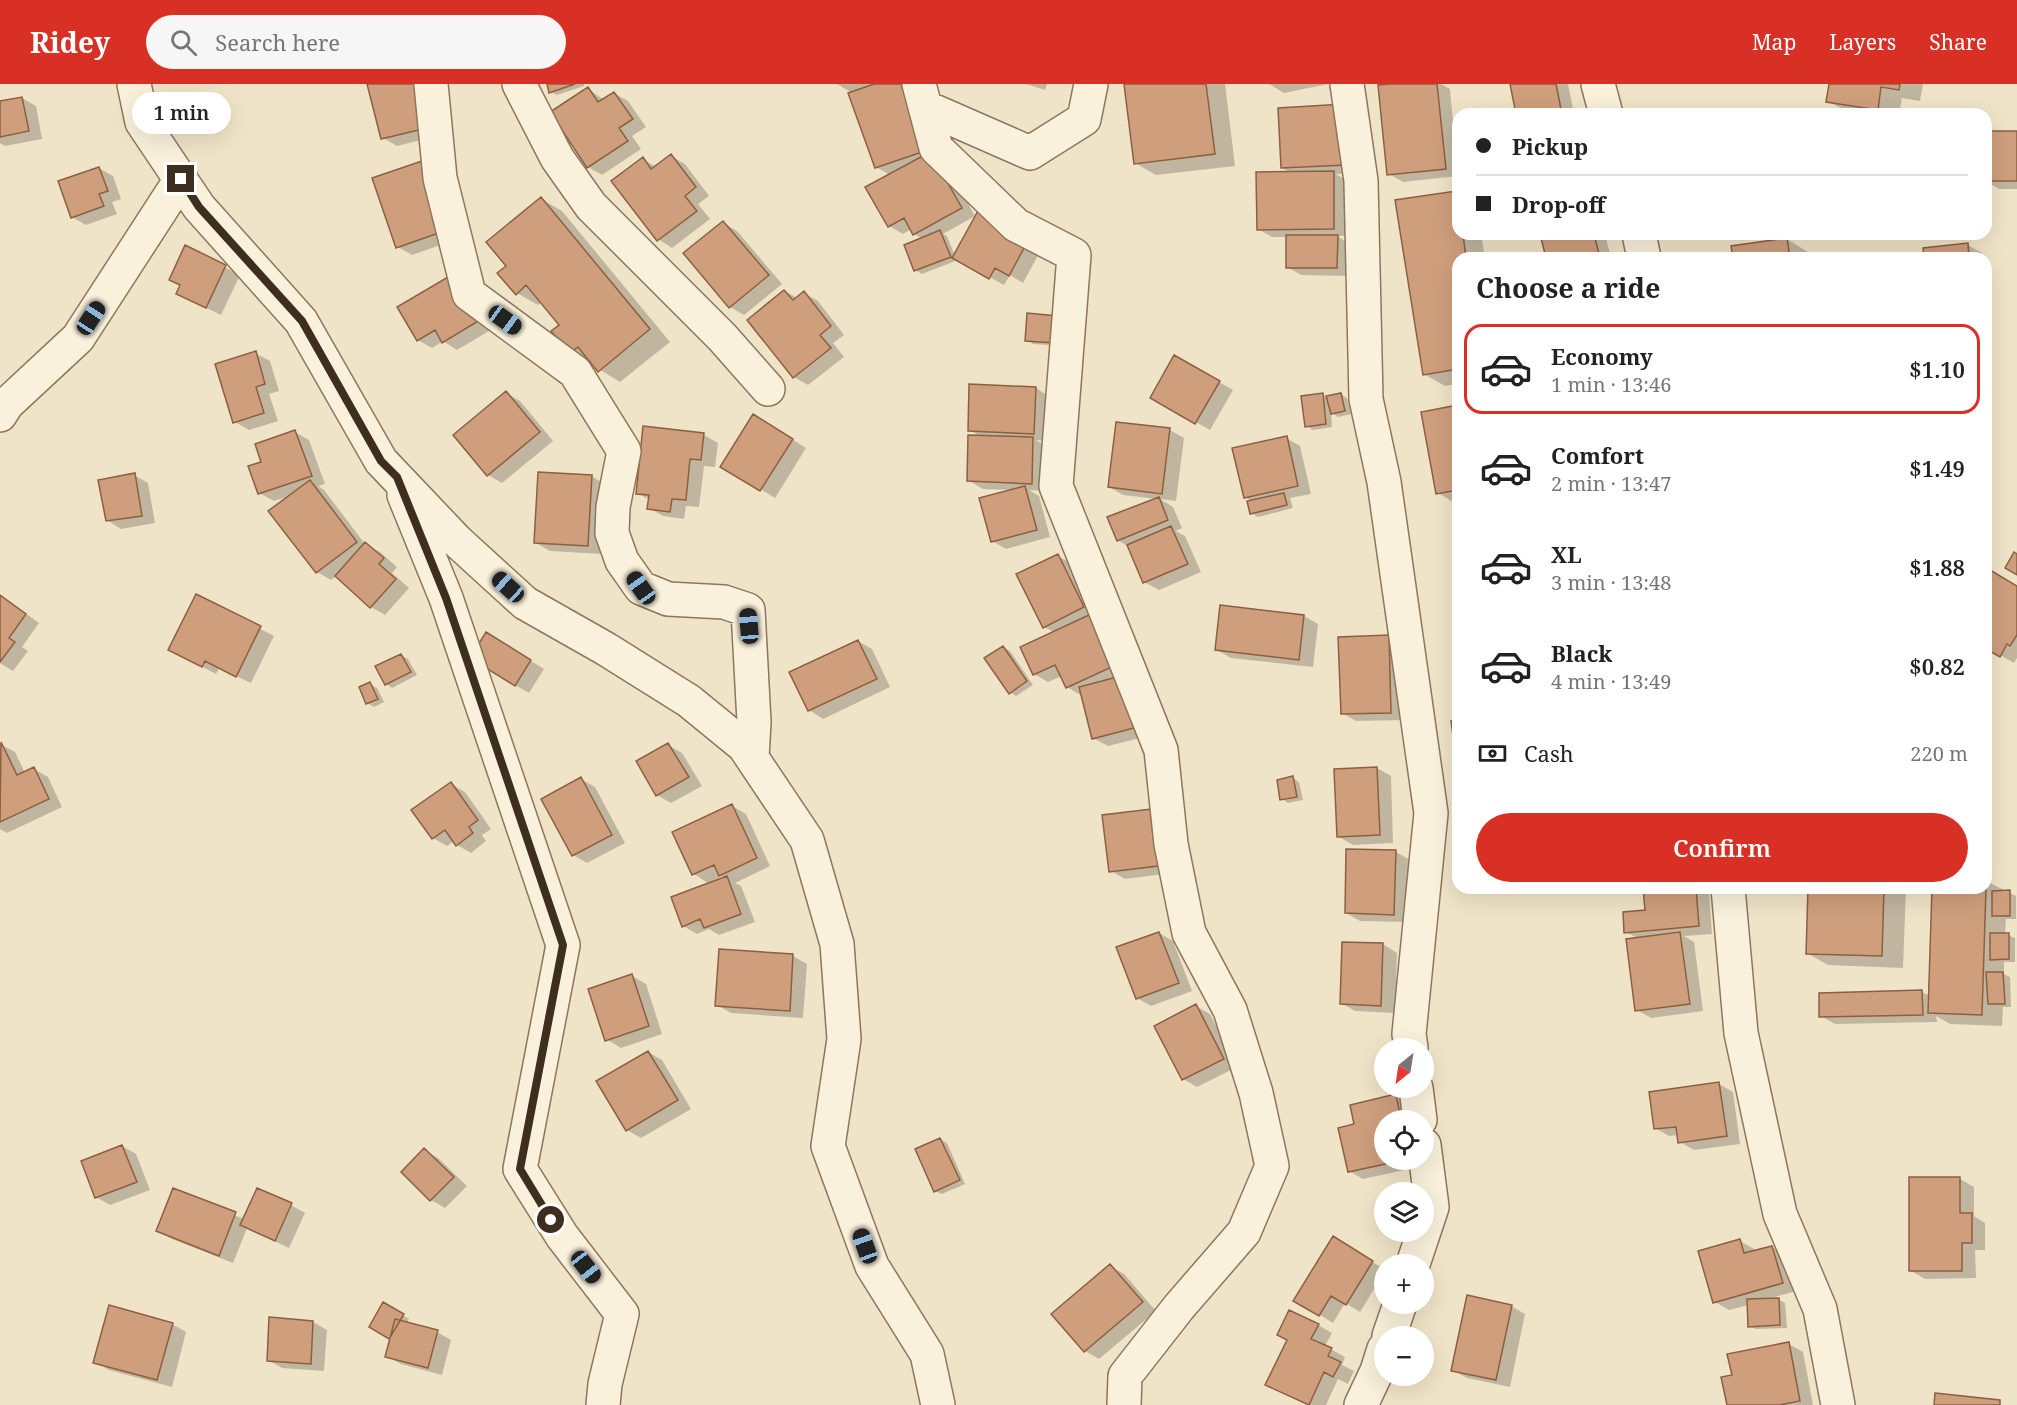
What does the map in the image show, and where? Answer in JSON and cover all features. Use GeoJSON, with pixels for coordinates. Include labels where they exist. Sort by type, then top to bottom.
{"type":"FeatureCollection","features":[{"type":"Feature","properties":{"kind":"street"},"geometry":{"type":"LineString","coordinates":[[134,84],[142,122],[199,207],[302,321],[381,461],[457,541],[525,603],[606,649],[689,701],[744,746],[807,840],[837,944],[844,1039],[828,1146],[872,1266],[927,1354],[938,1405]]}},
{"type":"Feature","properties":{"kind":"street"},"geometry":{"type":"LineString","coordinates":[[431,84],[440,178],[469,294],[575,372],[624,451],[613,507],[612,533],[622,561],[641,588],[668,599],[724,602],[748,610],[754,722],[752,758]]}},
{"type":"Feature","properties":{"kind":"street"},"geometry":{"type":"LineString","coordinates":[[519,84],[557,158],[591,206],[722,337],[768,389]]}},
{"type":"Feature","properties":{"kind":"street"},"geometry":{"type":"LineString","coordinates":[[922,95],[1030,153],[1084,119],[1091,84]]}},
{"type":"Feature","properties":{"kind":"street"},"geometry":{"type":"LineString","coordinates":[[1347,84],[1361,181],[1366,399],[1384,482],[1431,813],[1409,1038]]}},
{"type":"Feature","properties":{"kind":"street"},"geometry":{"type":"LineString","coordinates":[[1598,84],[1604,108]]}},
{"type":"Feature","properties":{"kind":"street"},"geometry":{"type":"LineString","coordinates":[[922,95],[936,148],[1016,225],[1074,255],[1056,486],[1161,750],[1171,844],[1189,933],[1230,1010],[1256,1093],[1272,1166],[1244,1232],[1179,1307],[1125,1376],[1124,1405]]}},
{"type":"Feature","properties":{"kind":"street"},"geometry":{"type":"LineString","coordinates":[[0,415],[7,404],[78,338],[181,179]]}},
{"type":"Feature","properties":{"kind":"street"},"geometry":{"type":"LineString","coordinates":[[397,477],[446,598],[563,945],[520,1169],[562,1236],[622,1314],[605,1384],[603,1405]]}},
{"type":"Feature","properties":{"kind":"street"},"geometry":{"type":"LineString","coordinates":[[1729,894],[1741,1033],[1780,1214],[1820,1309],[1838,1405]]}},
{"type":"Feature","properties":{"kind":"street"},"geometry":{"type":"LineString","coordinates":[[1416,1254],[1432,1207],[1427,1170]]}},
{"type":"Feature","properties":{"kind":"street"},"geometry":{"type":"LineString","coordinates":[[1361,1405],[1374,1377]]}},
{"type":"Feature","properties":{"kind":"building"},"geometry":{"type":"Polygon","coordinates":[[[367,84],[415,84],[427,128],[381,139],[367,84]]]}},
{"type":"Feature","properties":{"kind":"building"},"geometry":{"type":"Polygon","coordinates":[[[547,84],[575,84],[549,93],[547,84]]]}},
{"type":"Feature","properties":{"kind":"building"},"geometry":{"type":"Polygon","coordinates":[[[874,84],[901,84],[925,151],[875,168],[848,93],[874,84]]]}},
{"type":"Feature","properties":{"kind":"building"},"geometry":{"type":"Polygon","coordinates":[[[1124,84],[1206,84],[1215,154],[1134,164],[1124,84]]]}},
{"type":"Feature","properties":{"kind":"building"},"geometry":{"type":"Polygon","coordinates":[[[1437,84],[1446,169],[1387,175],[1378,85],[1437,84]]]}},
{"type":"Feature","properties":{"kind":"building"},"geometry":{"type":"Polygon","coordinates":[[[1510,84],[1556,84],[1561,108],[1515,108],[1510,84]]]}},
{"type":"Feature","properties":{"kind":"building"},"geometry":{"type":"Polygon","coordinates":[[[1829,84],[1900,84],[1899,90],[1881,87],[1878,108],[1826,102],[1829,84]]]}},
{"type":"Feature","properties":{"kind":"building"},"geometry":{"type":"Polygon","coordinates":[[[588,87],[598,102],[614,92],[633,119],[619,128],[628,141],[587,168],[550,112],[588,87]]]}},
{"type":"Feature","properties":{"kind":"building"},"geometry":{"type":"Polygon","coordinates":[[[22,97],[29,131],[0,137],[0,101],[22,97]]]}},
{"type":"Feature","properties":{"kind":"building"},"geometry":{"type":"Polygon","coordinates":[[[1344,104],[1347,165],[1281,168],[1278,108],[1344,104]]]}},
{"type":"Feature","properties":{"kind":"building"},"geometry":{"type":"Polygon","coordinates":[[[1992,131],[2017,131],[2017,181],[1992,181],[1992,131]]]}},
{"type":"Feature","properties":{"kind":"building"},"geometry":{"type":"Polygon","coordinates":[[[930,152],[962,208],[913,235],[904,218],[888,227],[865,187],[930,152]]]}},
{"type":"Feature","properties":{"kind":"building"},"geometry":{"type":"Polygon","coordinates":[[[671,154],[696,187],[685,196],[697,211],[657,241],[611,181],[643,157],[651,169],[671,154]]]}},
{"type":"Feature","properties":{"kind":"building"},"geometry":{"type":"Polygon","coordinates":[[[425,160],[450,229],[396,248],[372,178],[425,160]]]}},
{"type":"Feature","properties":{"kind":"building"},"geometry":{"type":"Polygon","coordinates":[[[99,167],[108,191],[99,194],[104,206],[71,218],[58,181],[99,167]]]}},
{"type":"Feature","properties":{"kind":"building"},"geometry":{"type":"Polygon","coordinates":[[[1334,171],[1334,229],[1257,230],[1256,172],[1334,171]]]}},
{"type":"Feature","properties":{"kind":"building"},"geometry":{"type":"Polygon","coordinates":[[[1452,192],[1452,240],[1464,240],[1465,252],[1452,252],[1452,370],[1423,375],[1395,200],[1452,192]]]}},
{"type":"Feature","properties":{"kind":"building"},"geometry":{"type":"Polygon","coordinates":[[[541,197],[650,329],[598,372],[578,347],[570,353],[551,331],[559,325],[526,285],[516,295],[497,273],[506,266],[486,242],[541,197]]]}},
{"type":"Feature","properties":{"kind":"building"},"geometry":{"type":"Polygon","coordinates":[[[979,209],[1030,237],[1009,276],[995,268],[989,279],[952,258],[979,209]]]}},
{"type":"Feature","properties":{"kind":"building"},"geometry":{"type":"Polygon","coordinates":[[[723,221],[769,275],[729,308],[683,253],[723,221]]]}},
{"type":"Feature","properties":{"kind":"building"},"geometry":{"type":"Polygon","coordinates":[[[940,230],[951,257],[914,271],[904,245],[940,230]]]}},
{"type":"Feature","properties":{"kind":"building"},"geometry":{"type":"Polygon","coordinates":[[[1286,235],[1338,235],[1337,268],[1286,268],[1286,235]]]}},
{"type":"Feature","properties":{"kind":"building"},"geometry":{"type":"Polygon","coordinates":[[[1542,240],[1596,240],[1598,252],[1544,252],[1542,240]]]}},
{"type":"Feature","properties":{"kind":"building"},"geometry":{"type":"Polygon","coordinates":[[[1787,240],[1789,252],[1732,252],[1731,246],[1787,240]]]}},
{"type":"Feature","properties":{"kind":"building"},"geometry":{"type":"Polygon","coordinates":[[[1968,243],[1969,252],[1923,252],[1923,248],[1968,243]]]}},
{"type":"Feature","properties":{"kind":"building"},"geometry":{"type":"Polygon","coordinates":[[[185,245],[226,265],[206,308],[176,294],[180,285],[169,280],[185,245]]]}},
{"type":"Feature","properties":{"kind":"building"},"geometry":{"type":"Polygon","coordinates":[[[453,274],[480,320],[442,343],[435,330],[417,341],[397,307],[453,274]]]}},
{"type":"Feature","properties":{"kind":"building"},"geometry":{"type":"Polygon","coordinates":[[[784,290],[793,300],[804,291],[831,326],[820,335],[831,348],[793,378],[747,320],[784,290]]]}},
{"type":"Feature","properties":{"kind":"building"},"geometry":{"type":"Polygon","coordinates":[[[1027,313],[1058,316],[1055,343],[1025,341],[1027,313]]]}},
{"type":"Feature","properties":{"kind":"building"},"geometry":{"type":"Polygon","coordinates":[[[256,351],[265,384],[256,387],[264,413],[233,423],[215,364],[256,351]]]}},
{"type":"Feature","properties":{"kind":"building"},"geometry":{"type":"Polygon","coordinates":[[[1174,355],[1220,381],[1195,424],[1150,398],[1174,355]]]}},
{"type":"Feature","properties":{"kind":"building"},"geometry":{"type":"Polygon","coordinates":[[[969,384],[1036,387],[1034,434],[968,431],[969,384]]]}},
{"type":"Feature","properties":{"kind":"building"},"geometry":{"type":"Polygon","coordinates":[[[506,391],[540,432],[487,476],[453,435],[506,391]]]}},
{"type":"Feature","properties":{"kind":"building"},"geometry":{"type":"Polygon","coordinates":[[[1323,393],[1326,424],[1305,427],[1301,396],[1323,393]]]}},
{"type":"Feature","properties":{"kind":"building"},"geometry":{"type":"Polygon","coordinates":[[[1341,393],[1345,411],[1331,414],[1326,396],[1341,393]]]}},
{"type":"Feature","properties":{"kind":"building"},"geometry":{"type":"Polygon","coordinates":[[[1452,406],[1452,491],[1436,494],[1421,412],[1452,406]]]}},
{"type":"Feature","properties":{"kind":"building"},"geometry":{"type":"Polygon","coordinates":[[[753,414],[793,439],[760,491],[720,467],[753,414]]]}},
{"type":"Feature","properties":{"kind":"building"},"geometry":{"type":"Polygon","coordinates":[[[1116,422],[1170,428],[1162,494],[1108,487],[1116,422]]]}},
{"type":"Feature","properties":{"kind":"building"},"geometry":{"type":"Polygon","coordinates":[[[643,426],[704,433],[701,460],[690,459],[686,500],[672,499],[670,512],[647,509],[649,495],[636,494],[643,426]]]}},
{"type":"Feature","properties":{"kind":"building"},"geometry":{"type":"Polygon","coordinates":[[[295,430],[312,476],[258,494],[248,466],[261,462],[255,444],[295,430]]]}},
{"type":"Feature","properties":{"kind":"building"},"geometry":{"type":"Polygon","coordinates":[[[968,435],[1033,437],[1032,484],[967,481],[968,435]]]}},
{"type":"Feature","properties":{"kind":"building"},"geometry":{"type":"Polygon","coordinates":[[[1287,436],[1298,486],[1244,498],[1232,448],[1287,436]]]}},
{"type":"Feature","properties":{"kind":"building"},"geometry":{"type":"Polygon","coordinates":[[[538,472],[592,475],[588,546],[534,543],[538,472]]]}},
{"type":"Feature","properties":{"kind":"building"},"geometry":{"type":"Polygon","coordinates":[[[135,473],[142,516],[106,521],[98,480],[135,473]]]}},
{"type":"Feature","properties":{"kind":"building"},"geometry":{"type":"Polygon","coordinates":[[[310,480],[357,542],[316,573],[268,511],[310,480]]]}},
{"type":"Feature","properties":{"kind":"building"},"geometry":{"type":"Polygon","coordinates":[[[1025,486],[1037,530],[991,542],[979,498],[1025,486]]]}},
{"type":"Feature","properties":{"kind":"building"},"geometry":{"type":"Polygon","coordinates":[[[1284,493],[1287,505],[1250,514],[1247,501],[1284,493]]]}},
{"type":"Feature","properties":{"kind":"building"},"geometry":{"type":"Polygon","coordinates":[[[1159,497],[1168,520],[1117,541],[1107,517],[1159,497]]]}},
{"type":"Feature","properties":{"kind":"building"},"geometry":{"type":"Polygon","coordinates":[[[1171,526],[1188,564],[1143,583],[1127,545],[1171,526]]]}},
{"type":"Feature","properties":{"kind":"building"},"geometry":{"type":"Polygon","coordinates":[[[365,542],[384,558],[379,564],[396,579],[370,608],[335,576],[365,542]]]}},
{"type":"Feature","properties":{"kind":"building"},"geometry":{"type":"Polygon","coordinates":[[[2014,552],[2017,554],[2017,575],[2005,568],[2014,552]]]}},
{"type":"Feature","properties":{"kind":"building"},"geometry":{"type":"Polygon","coordinates":[[[1058,554],[1084,607],[1043,628],[1016,574],[1058,554]]]}},
{"type":"Feature","properties":{"kind":"building"},"geometry":{"type":"Polygon","coordinates":[[[1992,571],[2017,586],[2017,635],[2010,646],[2007,644],[2000,657],[1992,652],[1992,571]]]}},
{"type":"Feature","properties":{"kind":"building"},"geometry":{"type":"Polygon","coordinates":[[[196,594],[261,626],[236,677],[205,661],[202,667],[168,650],[196,594]]]}},
{"type":"Feature","properties":{"kind":"building"},"geometry":{"type":"Polygon","coordinates":[[[0,595],[26,614],[9,638],[15,642],[0,662],[0,595]]]}},
{"type":"Feature","properties":{"kind":"building"},"geometry":{"type":"Polygon","coordinates":[[[1220,605],[1304,615],[1299,660],[1215,650],[1220,605]]]}},
{"type":"Feature","properties":{"kind":"building"},"geometry":{"type":"Polygon","coordinates":[[[1091,614],[1116,665],[1066,688],[1055,665],[1033,675],[1020,647],[1091,614]]]}},
{"type":"Feature","properties":{"kind":"building"},"geometry":{"type":"Polygon","coordinates":[[[486,632],[531,660],[515,686],[470,658],[486,632]]]}},
{"type":"Feature","properties":{"kind":"building"},"geometry":{"type":"Polygon","coordinates":[[[1389,635],[1391,713],[1341,714],[1338,637],[1389,635]]]}},
{"type":"Feature","properties":{"kind":"building"},"geometry":{"type":"Polygon","coordinates":[[[858,640],[877,679],[808,711],[789,672],[858,640]]]}},
{"type":"Feature","properties":{"kind":"building"},"geometry":{"type":"Polygon","coordinates":[[[1003,646],[1027,681],[1009,694],[984,658],[1003,646]]]}},
{"type":"Feature","properties":{"kind":"building"},"geometry":{"type":"Polygon","coordinates":[[[401,654],[411,672],[385,685],[375,666],[401,654]]]}},
{"type":"Feature","properties":{"kind":"building"},"geometry":{"type":"Polygon","coordinates":[[[1121,676],[1134,728],[1092,739],[1079,687],[1121,676]]]}},
{"type":"Feature","properties":{"kind":"building"},"geometry":{"type":"Polygon","coordinates":[[[370,682],[378,699],[366,704],[359,687],[370,682]]]}},
{"type":"Feature","properties":{"kind":"building"},"geometry":{"type":"Polygon","coordinates":[[[1,742],[17,775],[34,767],[49,799],[0,822],[1,742]]]}},
{"type":"Feature","properties":{"kind":"building"},"geometry":{"type":"Polygon","coordinates":[[[668,743],[689,777],[656,796],[636,761],[668,743]]]}},
{"type":"Feature","properties":{"kind":"building"},"geometry":{"type":"Polygon","coordinates":[[[1377,767],[1380,835],[1337,837],[1334,769],[1377,767]]]}},
{"type":"Feature","properties":{"kind":"building"},"geometry":{"type":"Polygon","coordinates":[[[1293,776],[1297,797],[1280,800],[1277,780],[1293,776]]]}},
{"type":"Feature","properties":{"kind":"building"},"geometry":{"type":"Polygon","coordinates":[[[581,777],[612,835],[572,856],[541,799],[581,777]]]}},
{"type":"Feature","properties":{"kind":"building"},"geometry":{"type":"Polygon","coordinates":[[[451,782],[478,820],[469,827],[473,833],[456,846],[445,830],[432,839],[411,810],[451,782]]]}},
{"type":"Feature","properties":{"kind":"building"},"geometry":{"type":"Polygon","coordinates":[[[732,804],[757,858],[719,876],[714,865],[692,875],[672,832],[732,804]]]}},
{"type":"Feature","properties":{"kind":"building"},"geometry":{"type":"Polygon","coordinates":[[[1151,809],[1158,866],[1109,872],[1102,815],[1151,809]]]}},
{"type":"Feature","properties":{"kind":"building"},"geometry":{"type":"Polygon","coordinates":[[[1346,849],[1396,850],[1394,915],[1345,913],[1346,849]]]}},
{"type":"Feature","properties":{"kind":"building"},"geometry":{"type":"Polygon","coordinates":[[[727,876],[741,914],[704,928],[700,919],[682,927],[671,897],[727,876]]]}},
{"type":"Feature","properties":{"kind":"building"},"geometry":{"type":"Polygon","coordinates":[[[2010,890],[2010,916],[1992,916],[1992,891],[2010,890]]]}},
{"type":"Feature","properties":{"kind":"building"},"geometry":{"type":"Polygon","coordinates":[[[1644,894],[1696,894],[1699,926],[1624,933],[1623,912],[1645,910],[1644,894]]]}},
{"type":"Feature","properties":{"kind":"building"},"geometry":{"type":"Polygon","coordinates":[[[1808,894],[1884,894],[1882,956],[1806,954],[1808,894]]]}},
{"type":"Feature","properties":{"kind":"building"},"geometry":{"type":"Polygon","coordinates":[[[1932,894],[1986,894],[1982,1015],[1928,1013],[1932,894]]]}},
{"type":"Feature","properties":{"kind":"building"},"geometry":{"type":"Polygon","coordinates":[[[1159,932],[1179,983],[1136,999],[1116,947],[1159,932]]]}},
{"type":"Feature","properties":{"kind":"building"},"geometry":{"type":"Polygon","coordinates":[[[1680,932],[1690,1004],[1635,1011],[1626,939],[1680,932]]]}},
{"type":"Feature","properties":{"kind":"building"},"geometry":{"type":"Polygon","coordinates":[[[1990,933],[2009,933],[2009,959],[1990,960],[1990,933]]]}},
{"type":"Feature","properties":{"kind":"building"},"geometry":{"type":"Polygon","coordinates":[[[1342,942],[1383,943],[1381,1006],[1340,1004],[1342,942]]]}},
{"type":"Feature","properties":{"kind":"building"},"geometry":{"type":"Polygon","coordinates":[[[719,949],[793,954],[790,1011],[715,1006],[719,949]]]}},
{"type":"Feature","properties":{"kind":"building"},"geometry":{"type":"Polygon","coordinates":[[[1986,972],[2003,972],[2005,1004],[1988,1004],[1986,972]]]}},
{"type":"Feature","properties":{"kind":"building"},"geometry":{"type":"Polygon","coordinates":[[[632,974],[649,1026],[605,1041],[588,989],[632,974]]]}},
{"type":"Feature","properties":{"kind":"building"},"geometry":{"type":"Polygon","coordinates":[[[1922,990],[1923,1015],[1819,1017],[1819,993],[1922,990]]]}},
{"type":"Feature","properties":{"kind":"building"},"geometry":{"type":"Polygon","coordinates":[[[1196,1004],[1224,1059],[1182,1080],[1154,1026],[1196,1004]]]}},
{"type":"Feature","properties":{"kind":"building"},"geometry":{"type":"Polygon","coordinates":[[[648,1051],[678,1100],[626,1131],[596,1081],[648,1051]]]}},
{"type":"Feature","properties":{"kind":"building"},"geometry":{"type":"Polygon","coordinates":[[[1719,1082],[1727,1136],[1678,1143],[1676,1127],[1654,1129],[1649,1092],[1719,1082]]]}},
{"type":"Feature","properties":{"kind":"building"},"geometry":{"type":"Polygon","coordinates":[[[1379,1098],[1397,1098],[1399,1110],[1374,1110],[1374,1166],[1348,1172],[1338,1128],[1354,1124],[1350,1105],[1379,1098]]]}},
{"type":"Feature","properties":{"kind":"building"},"geometry":{"type":"Polygon","coordinates":[[[940,1138],[960,1180],[934,1192],[915,1149],[940,1138]]]}},
{"type":"Feature","properties":{"kind":"building"},"geometry":{"type":"Polygon","coordinates":[[[122,1145],[137,1182],[95,1198],[81,1161],[122,1145]]]}},
{"type":"Feature","properties":{"kind":"building"},"geometry":{"type":"Polygon","coordinates":[[[424,1148],[454,1177],[430,1201],[401,1172],[424,1148]]]}},
{"type":"Feature","properties":{"kind":"building"},"geometry":{"type":"Polygon","coordinates":[[[1909,1177],[1960,1177],[1960,1213],[1972,1213],[1972,1243],[1962,1243],[1962,1271],[1909,1271],[1909,1177]]]}},
{"type":"Feature","properties":{"kind":"building"},"geometry":{"type":"Polygon","coordinates":[[[173,1188],[236,1212],[219,1256],[156,1231],[173,1188]]]}},
{"type":"Feature","properties":{"kind":"building"},"geometry":{"type":"Polygon","coordinates":[[[257,1188],[292,1203],[275,1241],[240,1225],[257,1188]]]}},
{"type":"Feature","properties":{"kind":"building"},"geometry":{"type":"Polygon","coordinates":[[[1333,1236],[1373,1261],[1346,1305],[1331,1296],[1319,1316],[1293,1301],[1333,1236]]]}},
{"type":"Feature","properties":{"kind":"building"},"geometry":{"type":"Polygon","coordinates":[[[1740,1239],[1744,1253],[1772,1246],[1783,1283],[1713,1303],[1698,1251],[1740,1239]]]}},
{"type":"Feature","properties":{"kind":"building"},"geometry":{"type":"Polygon","coordinates":[[[1110,1264],[1143,1302],[1084,1352],[1051,1314],[1110,1264]]]}},
{"type":"Feature","properties":{"kind":"building"},"geometry":{"type":"Polygon","coordinates":[[[1467,1295],[1512,1305],[1496,1380],[1451,1371],[1467,1295]]]}},
{"type":"Feature","properties":{"kind":"building"},"geometry":{"type":"Polygon","coordinates":[[[1779,1298],[1780,1325],[1748,1327],[1747,1299],[1779,1298]]]}},
{"type":"Feature","properties":{"kind":"building"},"geometry":{"type":"Polygon","coordinates":[[[383,1302],[404,1314],[389,1339],[369,1327],[383,1302]]]}},
{"type":"Feature","properties":{"kind":"building"},"geometry":{"type":"Polygon","coordinates":[[[109,1305],[173,1323],[157,1380],[93,1363],[109,1305]]]}},
{"type":"Feature","properties":{"kind":"building"},"geometry":{"type":"Polygon","coordinates":[[[1289,1310],[1319,1324],[1311,1339],[1332,1348],[1328,1356],[1341,1362],[1333,1377],[1324,1372],[1309,1405],[1265,1385],[1287,1340],[1277,1335],[1289,1310]]]}},
{"type":"Feature","properties":{"kind":"building"},"geometry":{"type":"Polygon","coordinates":[[[269,1317],[313,1321],[311,1364],[267,1361],[269,1317]]]}},
{"type":"Feature","properties":{"kind":"building"},"geometry":{"type":"Polygon","coordinates":[[[395,1319],[438,1330],[428,1368],[385,1357],[395,1319]]]}},
{"type":"Feature","properties":{"kind":"building"},"geometry":{"type":"Polygon","coordinates":[[[1789,1342],[1800,1401],[1779,1405],[1727,1405],[1721,1377],[1732,1375],[1727,1354],[1789,1342]]]}},
{"type":"Feature","properties":{"kind":"building"},"geometry":{"type":"Polygon","coordinates":[[[1935,1393],[2000,1400],[2000,1405],[1934,1405],[1935,1393]]]}},
{"type":"Feature","properties":{"kind":"route"},"geometry":{"type":"LineString","coordinates":[[181,179],[199,207],[302,321],[381,461],[397,477],[446,598],[563,945],[520,1169],[551,1220]]}}]}
